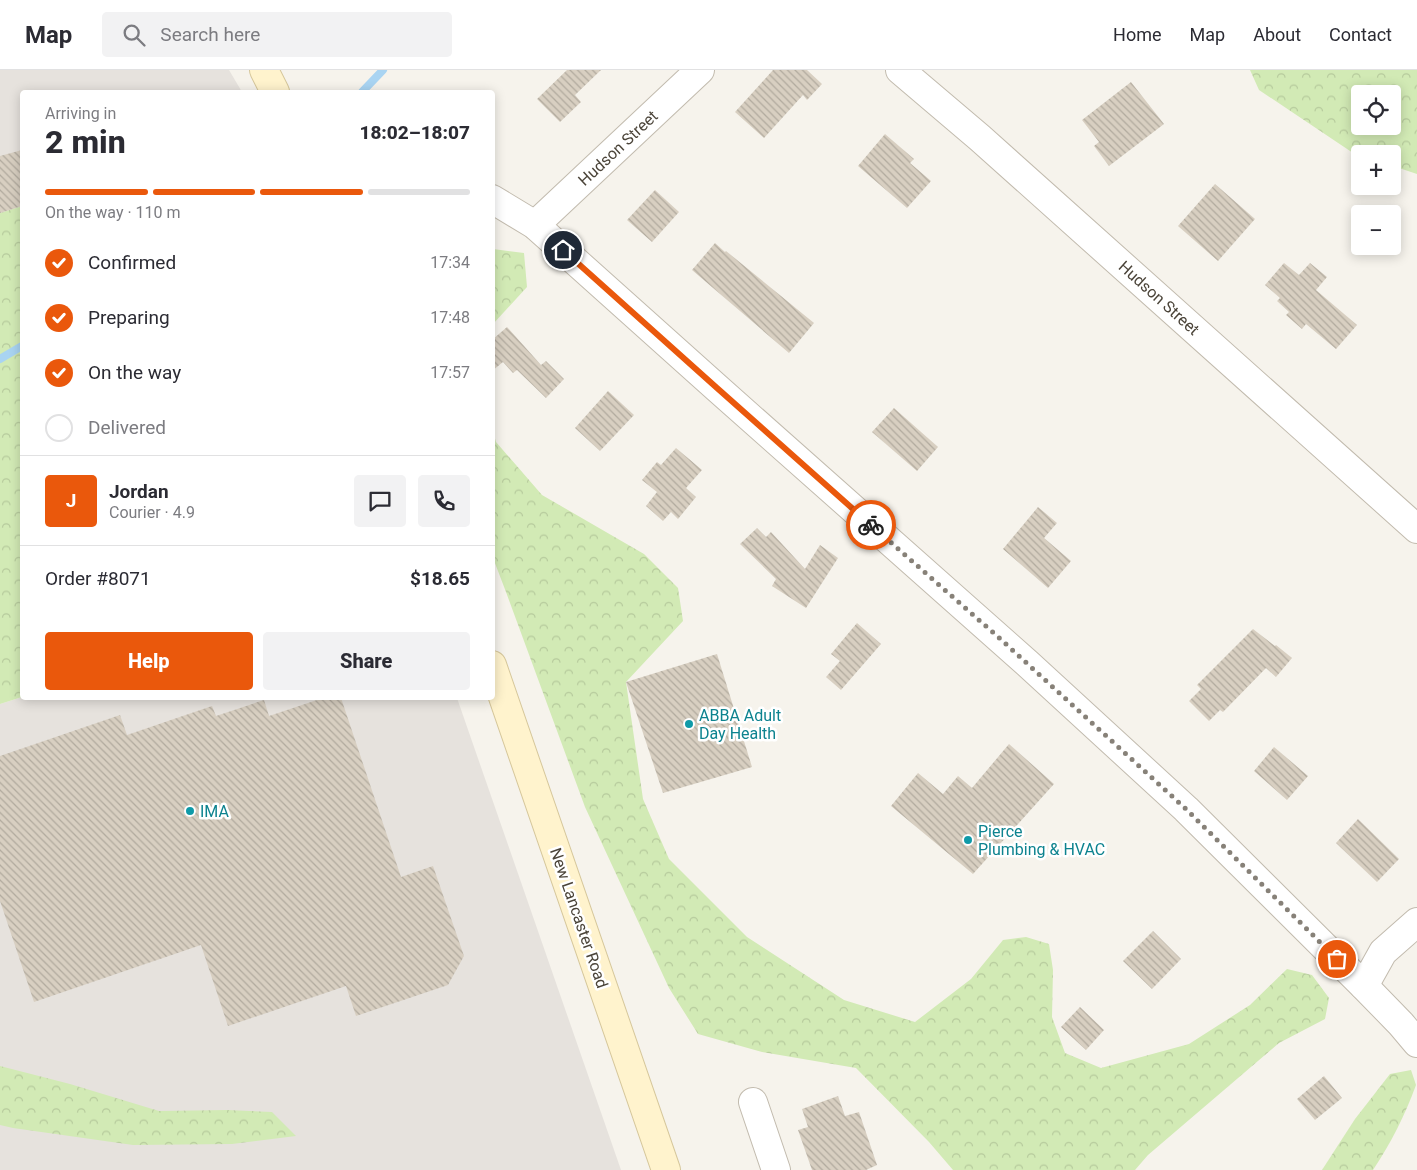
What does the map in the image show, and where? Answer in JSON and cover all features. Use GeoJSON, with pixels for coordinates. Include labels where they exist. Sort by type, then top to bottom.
{"type":"FeatureCollection","features":[{"type":"Feature","properties":{"kind":"main road"},"geometry":{"type":"LineString","coordinates":[[264,70],[274,90]]}},
{"type":"Feature","properties":{"kind":"main road","name":"New Lancaster Road"},"geometry":{"type":"LineString","coordinates":[[495,674],[666,1170]]}},
{"type":"Feature","properties":{"kind":"street","name":"Hudson Street"},"geometry":{"type":"LineString","coordinates":[[536,225],[700,70]]}},
{"type":"Feature","properties":{"kind":"street","name":"Hudson Street"},"geometry":{"type":"LineString","coordinates":[[900,70],[980,138],[1417,529]]}},
{"type":"Feature","properties":{"kind":"street"},"geometry":{"type":"LineString","coordinates":[[495,201],[536,225],[724,395],[1027,663],[1186,809],[1364,986],[1417,1043]]}},
{"type":"Feature","properties":{"kind":"street"},"geometry":{"type":"LineString","coordinates":[[1364,986],[1383,952],[1417,922]]}},
{"type":"Feature","properties":{"kind":"street"},"geometry":{"type":"LineString","coordinates":[[753,1102],[776,1170]]}},
{"type":"Feature","properties":{"kind":"shaded area"},"geometry":{"type":"Polygon","coordinates":[[[0,70],[229,70],[241,90],[20,90],[20,207],[0,213],[0,70]]]}},
{"type":"Feature","properties":{"kind":"shaded area"},"geometry":{"type":"Polygon","coordinates":[[[20,698],[20,700],[458,700],[621,1170],[0,1170],[0,704],[20,698]]]}},
{"type":"Feature","properties":{"kind":"green space"},"geometry":{"type":"Polygon","coordinates":[[[1250,70],[1417,70],[1417,174],[1401,169],[1401,145],[1351,145],[1351,152],[1259,90],[1250,70]]]}},
{"type":"Feature","properties":{"kind":"green space"},"geometry":{"type":"Polygon","coordinates":[[[20,207],[20,698],[0,704],[0,213],[20,207]]]}},
{"type":"Feature","properties":{"kind":"green space"},"geometry":{"type":"Polygon","coordinates":[[[495,249],[524,253],[527,287],[495,322],[495,249]]]}},
{"type":"Feature","properties":{"kind":"green space"},"geometry":{"type":"Polygon","coordinates":[[[495,438],[496,442],[542,495],[644,554],[678,588],[683,621],[626,682],[643,799],[669,859],[747,937],[844,1000],[915,1022],[971,979],[1003,940],[1026,937],[1049,944],[1053,970],[1052,1017],[1065,1053],[1101,1068],[1189,1044],[1250,1005],[1287,969],[1312,975],[1329,998],[1325,1019],[1279,1043],[1148,1155],[1135,1170],[953,1170],[929,1142],[856,1068],[762,1052],[698,1034],[669,988],[585,807],[495,563],[495,438]]]}},
{"type":"Feature","properties":{"kind":"green space"},"geometry":{"type":"Polygon","coordinates":[[[0,1066],[70,1084],[159,1111],[227,1110],[272,1112],[296,1136],[232,1144],[133,1145],[0,1125],[0,1066]]]}},
{"type":"Feature","properties":{"kind":"green space"},"geometry":{"type":"Polygon","coordinates":[[[1411,1070],[1416,1085],[1397,1129],[1373,1170],[1322,1170],[1355,1119],[1390,1074],[1411,1070]]]}},
{"type":"Feature","properties":{"kind":"building"},"geometry":{"type":"Polygon","coordinates":[[[567,70],[601,70],[575,95],[581,102],[560,122],[537,99],[567,70]]]}},
{"type":"Feature","properties":{"kind":"building"},"geometry":{"type":"Polygon","coordinates":[[[773,70],[807,70],[822,84],[807,100],[803,95],[764,138],[735,112],[773,70]]]}},
{"type":"Feature","properties":{"kind":"building"},"geometry":{"type":"Polygon","coordinates":[[[1131,82],[1164,124],[1109,166],[1094,146],[1099,142],[1082,120],[1131,82]]]}},
{"type":"Feature","properties":{"kind":"building"},"geometry":{"type":"Polygon","coordinates":[[[885,134],[914,159],[910,163],[931,181],[907,208],[858,166],[885,134]]]}},
{"type":"Feature","properties":{"kind":"building"},"geometry":{"type":"Polygon","coordinates":[[[20,151],[20,207],[0,213],[0,156],[20,151]]]}},
{"type":"Feature","properties":{"kind":"building"},"geometry":{"type":"Polygon","coordinates":[[[1215,184],[1255,219],[1218,261],[1178,226],[1215,184]]]}},
{"type":"Feature","properties":{"kind":"building"},"geometry":{"type":"Polygon","coordinates":[[[655,190],[679,212],[652,242],[627,220],[655,190]]]}},
{"type":"Feature","properties":{"kind":"building"},"geometry":{"type":"Polygon","coordinates":[[[715,243],[814,323],[789,353],[692,270],[715,243]]]}},
{"type":"Feature","properties":{"kind":"building"},"geometry":{"type":"Polygon","coordinates":[[[1284,263],[1299,275],[1310,263],[1327,277],[1316,290],[1357,325],[1336,349],[1306,324],[1302,329],[1286,315],[1289,312],[1277,301],[1280,298],[1265,285],[1284,263]]]}},
{"type":"Feature","properties":{"kind":"building"},"geometry":{"type":"Polygon","coordinates":[[[507,327],[541,365],[546,361],[564,379],[546,398],[517,370],[513,373],[503,362],[495,369],[495,337],[507,327]]]}},
{"type":"Feature","properties":{"kind":"building"},"geometry":{"type":"Polygon","coordinates":[[[608,391],[634,415],[600,451],[575,428],[608,391]]]}},
{"type":"Feature","properties":{"kind":"building"},"geometry":{"type":"Polygon","coordinates":[[[894,408],[938,447],[917,471],[872,432],[894,408]]]}},
{"type":"Feature","properties":{"kind":"building"},"geometry":{"type":"Polygon","coordinates":[[[676,448],[702,470],[686,488],[696,497],[678,519],[671,512],[663,521],[646,506],[657,492],[642,480],[657,462],[661,465],[676,448]]]}},
{"type":"Feature","properties":{"kind":"building"},"geometry":{"type":"Polygon","coordinates":[[[1038,507],[1057,523],[1044,538],[1071,561],[1048,588],[1003,549],[1038,507]]]}},
{"type":"Feature","properties":{"kind":"building"},"geometry":{"type":"Polygon","coordinates":[[[757,528],[766,537],[771,532],[805,569],[820,545],[838,558],[806,608],[772,586],[776,579],[740,544],[757,528]]]}},
{"type":"Feature","properties":{"kind":"building"},"geometry":{"type":"Polygon","coordinates":[[[857,623],[881,644],[841,690],[826,677],[840,661],[831,654],[857,623]]]}},
{"type":"Feature","properties":{"kind":"building"},"geometry":{"type":"Polygon","coordinates":[[[1253,629],[1292,658],[1276,677],[1266,668],[1223,712],[1220,710],[1209,721],[1189,701],[1201,689],[1197,685],[1253,629]]]}},
{"type":"Feature","properties":{"kind":"building","name":"ABBA Adult Day Health"},"geometry":{"type":"Polygon","coordinates":[[[717,654],[752,767],[663,793],[626,682],[717,654]]]}},
{"type":"Feature","properties":{"kind":"building","name":"IMA"},"geometry":{"type":"Polygon","coordinates":[[[264,700],[269,716],[317,700],[342,700],[401,877],[433,866],[464,956],[448,985],[356,1016],[346,986],[228,1026],[201,945],[34,1002],[0,901],[0,756],[120,715],[127,735],[212,706],[216,716],[264,700]]]}},
{"type":"Feature","properties":{"kind":"building","name":"Pierce Plumbing & HVAC"},"geometry":{"type":"Polygon","coordinates":[[[1009,744],[1054,784],[973,874],[891,806],[918,773],[943,794],[958,776],[972,788],[1009,744]]]}},
{"type":"Feature","properties":{"kind":"building"},"geometry":{"type":"Polygon","coordinates":[[[1274,747],[1308,776],[1287,800],[1254,771],[1274,747]]]}},
{"type":"Feature","properties":{"kind":"building"},"geometry":{"type":"Polygon","coordinates":[[[1358,819],[1399,859],[1377,882],[1336,843],[1358,819]]]}},
{"type":"Feature","properties":{"kind":"building"},"geometry":{"type":"Polygon","coordinates":[[[1153,931],[1181,959],[1152,989],[1123,961],[1153,931]]]}},
{"type":"Feature","properties":{"kind":"building"},"geometry":{"type":"Polygon","coordinates":[[[1080,1007],[1104,1030],[1086,1050],[1061,1027],[1080,1007]]]}},
{"type":"Feature","properties":{"kind":"building"},"geometry":{"type":"Polygon","coordinates":[[[1324,1076],[1342,1098],[1315,1120],[1297,1099],[1324,1076]]]}},
{"type":"Feature","properties":{"kind":"building"},"geometry":{"type":"Polygon","coordinates":[[[838,1096],[845,1116],[859,1112],[877,1165],[866,1170],[812,1170],[798,1130],[808,1127],[802,1109],[838,1096]]]}},
{"type":"Feature","properties":{"kind":"waterway"},"geometry":{"type":"LineString","coordinates":[[364,90],[383,70]]}},
{"type":"Feature","properties":{"kind":"waterway"},"geometry":{"type":"LineString","coordinates":[[0,359],[20,347]]}},
{"type":"Feature","properties":{"kind":"way so far"},"geometry":{"type":"LineString","coordinates":[[871,525],[996,635],[1186,809],[1337,959]]}},
{"type":"Feature","properties":{"kind":"place","name":"ABBA Adult Day Health"},"geometry":{"type":"Point","coordinates":[689,724]}},
{"type":"Feature","properties":{"kind":"place","name":"IMA"},"geometry":{"type":"Point","coordinates":[190,811]}},
{"type":"Feature","properties":{"kind":"place","name":"Pierce Plumbing & HVAC"},"geometry":{"type":"Point","coordinates":[968,840]}},
{"type":"Feature","properties":{"kind":"route"},"geometry":{"type":"LineString","coordinates":[[563,250],[871,525]]}}]}
